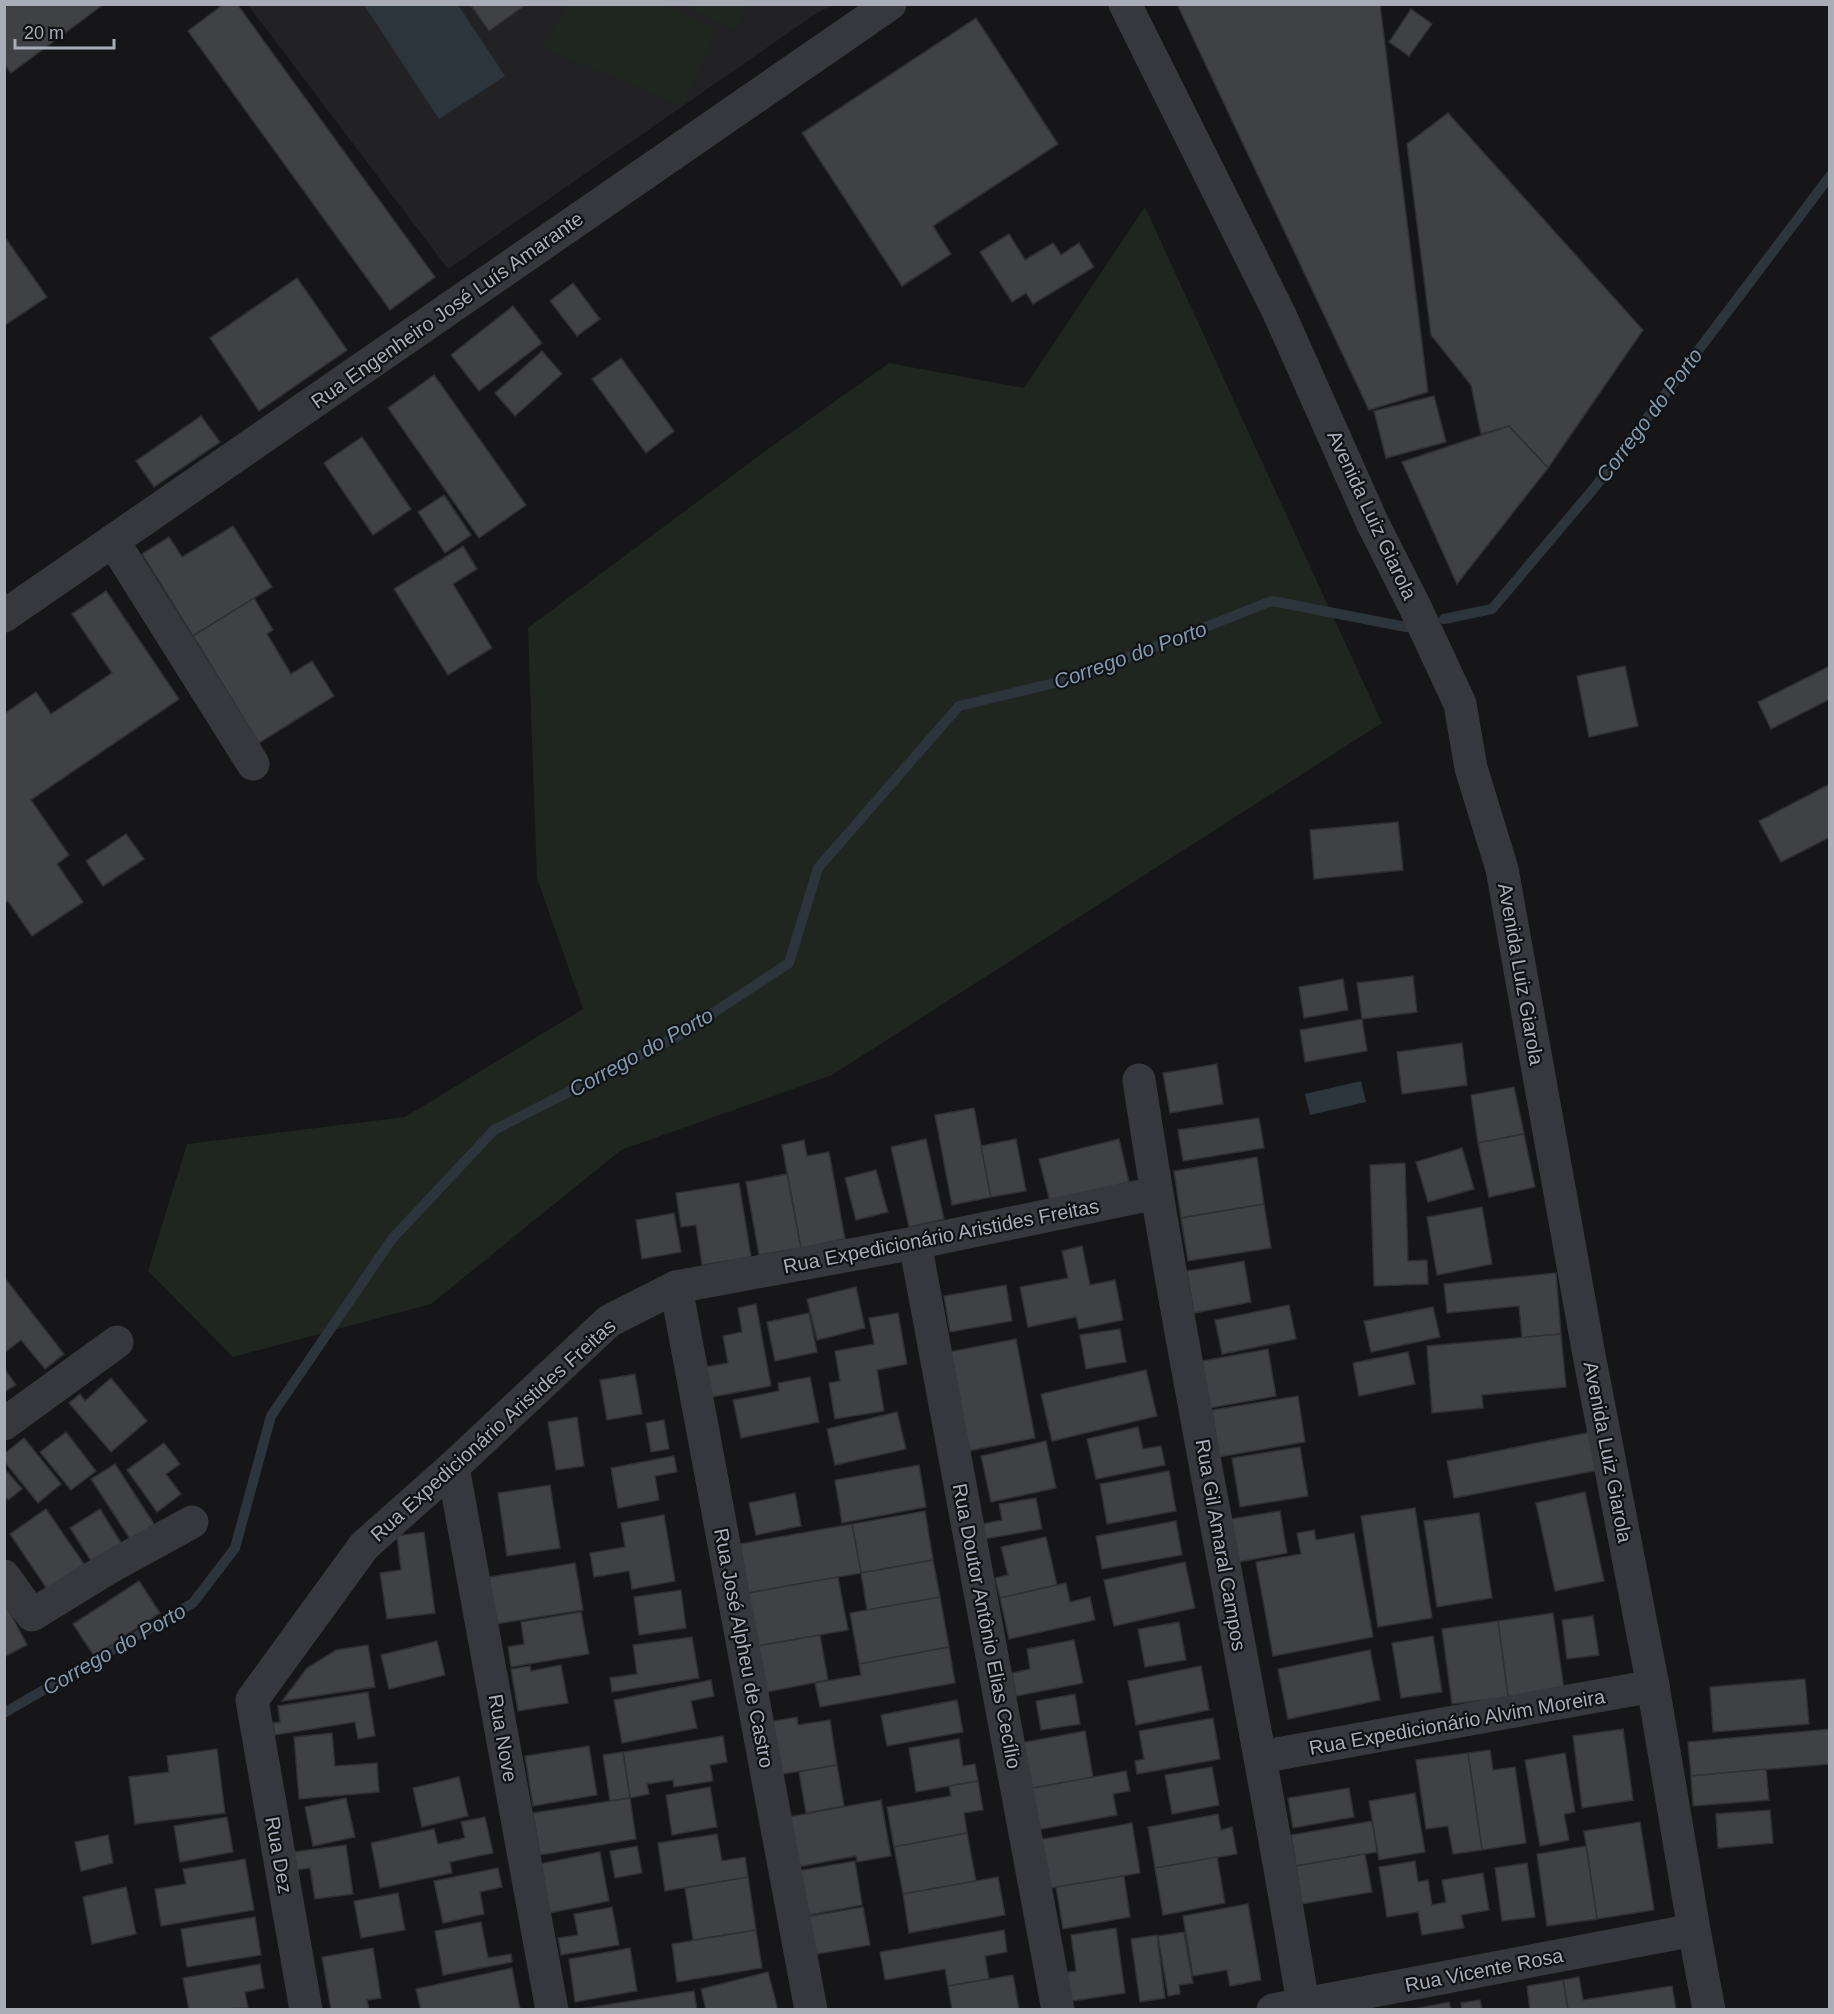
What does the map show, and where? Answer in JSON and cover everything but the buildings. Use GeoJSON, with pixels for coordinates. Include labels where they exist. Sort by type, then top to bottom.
{"type":"FeatureCollection","features":[{"type":"Feature","properties":{"kind":"street","name":"Rua Engenheiro José Luís Amarante"},"geometry":{"type":"LineString","coordinates":[[4,616],[890,4]]}},
{"type":"Feature","properties":{"kind":"street","name":"Avenida Luiz Giarola"},"geometry":{"type":"LineString","coordinates":[[1125,4],[1279,313],[1372,522],[1460,704],[1471,768],[1503,869],[1589,1355],[1653,1686],[1709,2010]]}},
{"type":"Feature","properties":{"kind":"street"},"geometry":{"type":"LineString","coordinates":[[113,541],[253,764]]}},
{"type":"Feature","properties":{"kind":"street","name":"Rua Gil Amaral Campos"},"geometry":{"type":"LineString","coordinates":[[1139,1080],[1156,1192],[1260,1757],[1294,2008]]}},
{"type":"Feature","properties":{"kind":"street","name":"Rua Expedicionário Aristides Freitas"},"geometry":{"type":"LineString","coordinates":[[252,1700],[364,1546],[609,1322],[676,1287],[915,1243],[1156,1192]]}},
{"type":"Feature","properties":{"kind":"street","name":"Rua Doutor Antônio Elias Cecílio"},"geometry":{"type":"LineString","coordinates":[[915,1243],[1059,2010]]}},
{"type":"Feature","properties":{"kind":"street","name":"Rua José Alpheu de Castro"},"geometry":{"type":"LineString","coordinates":[[676,1287],[811,2010]]}},
{"type":"Feature","properties":{"kind":"street"},"geometry":{"type":"LineString","coordinates":[[4,1424],[117,1342]]}},
{"type":"Feature","properties":{"kind":"street","name":"Rua Nove"},"geometry":{"type":"LineString","coordinates":[[453,1467],[552,2010]]}},
{"type":"Feature","properties":{"kind":"street"},"geometry":{"type":"LineString","coordinates":[[4,1576],[32,1615],[110,1567],[192,1522]]}},
{"type":"Feature","properties":{"kind":"street","name":"Rua Expedicionário Alvim Moreira"},"geometry":{"type":"LineString","coordinates":[[1260,1757],[1653,1686]]}},
{"type":"Feature","properties":{"kind":"street","name":"Rua Dez"},"geometry":{"type":"LineString","coordinates":[[252,1700],[306,2010]]}},
{"type":"Feature","properties":{"kind":"street","name":"Rua Vicente Rosa"},"geometry":{"type":"LineString","coordinates":[[1294,2008],[1694,1930]]}},
{"type":"Feature","properties":{"kind":"shaded area"},"geometry":{"type":"Polygon","coordinates":[[[248,5],[832,5],[814,15],[448,269],[248,5]]]}},
{"type":"Feature","properties":{"kind":"shaded area"},"geometry":{"type":"Polygon","coordinates":[[[364,5],[458,5],[505,76],[439,119],[364,5]]]}},
{"type":"Feature","properties":{"kind":"shaded area"},"geometry":{"type":"Polygon","coordinates":[[[568,5],[666,5],[717,29],[683,106],[543,48],[568,5]]]}},
{"type":"Feature","properties":{"kind":"shaded area"},"geometry":{"type":"Polygon","coordinates":[[[684,5],[747,5],[734,30],[684,5]]]}},
{"type":"Feature","properties":{"kind":"shaded area"},"geometry":{"type":"Polygon","coordinates":[[[1145,207],[1382,723],[832,1075],[621,1150],[431,1304],[233,1357],[148,1271],[187,1144],[405,1117],[583,1009],[537,878],[528,628],[768,449],[889,363],[1024,388],[1145,207]]]}},
{"type":"Feature","properties":{"kind":"shaded area"},"geometry":{"type":"Polygon","coordinates":[[[1361,1081],[1366,1102],[1310,1115],[1305,1094],[1361,1081]]]}},
{"type":"Feature","properties":{"kind":"waterway","name":"Corrego do Porto"},"geometry":{"type":"LineString","coordinates":[[1444,619],[1492,609],[1595,487],[1830,176]]}},
{"type":"Feature","properties":{"kind":"waterway","name":"Corrego do Porto"},"geometry":{"type":"LineString","coordinates":[[4,1713],[193,1603],[235,1548],[271,1416],[392,1239],[494,1130],[678,1036],[789,963],[818,868],[959,706],[1075,678],[1272,601],[1406,627]]}}]}
